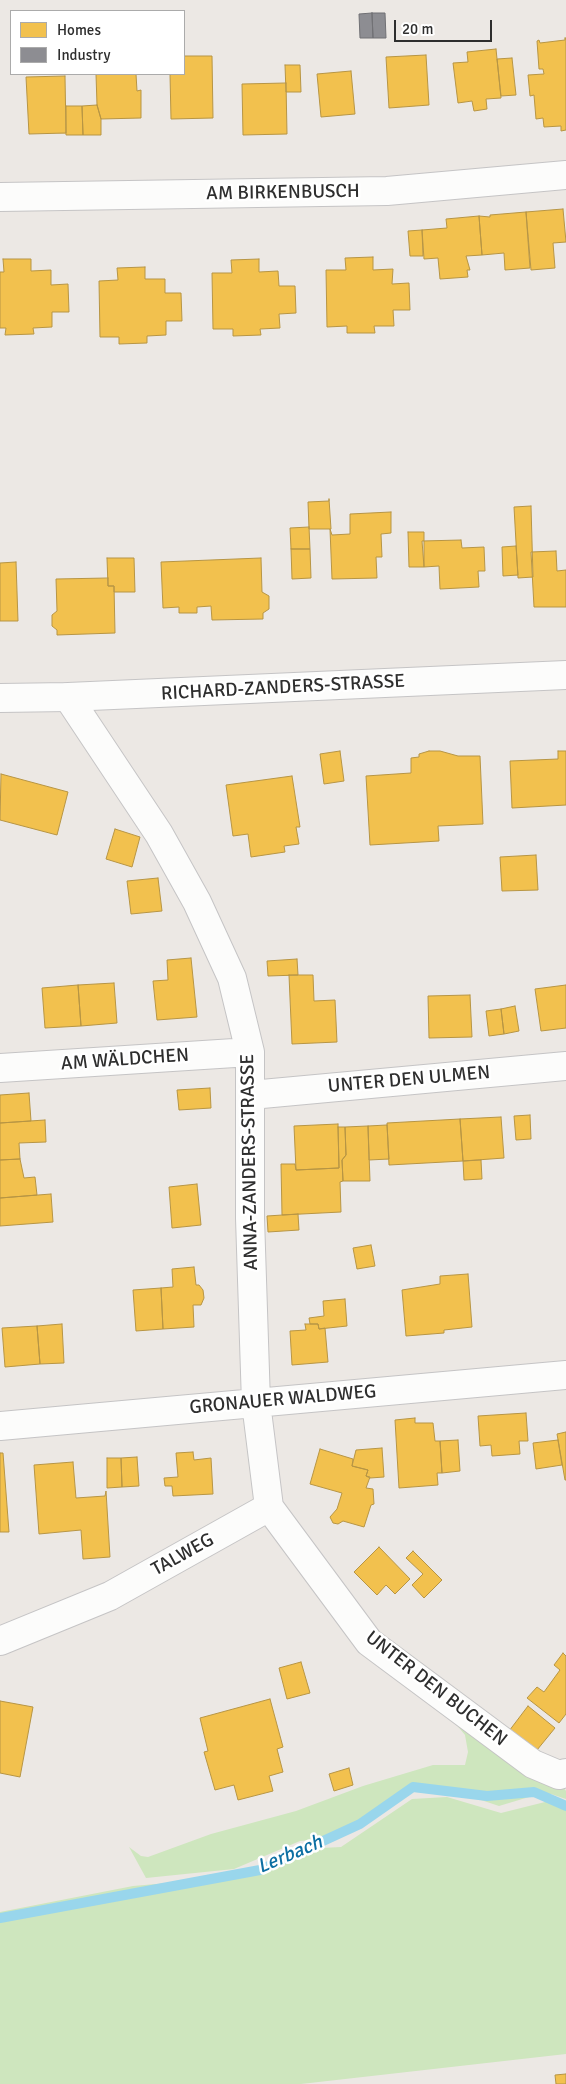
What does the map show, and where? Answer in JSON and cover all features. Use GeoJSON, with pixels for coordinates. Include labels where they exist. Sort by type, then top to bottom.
{"type":"FeatureCollection","features":[{"type":"Feature","properties":{"kind":"street","name":"AM BIRKENBUSCH"},"geometry":{"type":"LineString","coordinates":[[0,197],[387,191],[566,175]]}},
{"type":"Feature","properties":{"kind":"street","name":"RICHARD-ZANDERS-STRASSE"},"geometry":{"type":"LineString","coordinates":[[0,698],[68,697],[566,675]]}},
{"type":"Feature","properties":{"kind":"street","name":"ANNA-ZANDERS-STRASSE"},"geometry":{"type":"LineString","coordinates":[[68,697],[159,834],[196,902],[232,978],[250,1052],[250,1218],[256,1403]]}},
{"type":"Feature","properties":{"kind":"street","name":"AM WÄLDCHEN"},"geometry":{"type":"LineString","coordinates":[[0,1068],[250,1052]]}},
{"type":"Feature","properties":{"kind":"street","name":"UNTER DEN ULMEN"},"geometry":{"type":"LineString","coordinates":[[251,1095],[566,1066]]}},
{"type":"Feature","properties":{"kind":"street","name":"GRONAUER WALDWEG"},"geometry":{"type":"LineString","coordinates":[[0,1426],[566,1375]]}},
{"type":"Feature","properties":{"kind":"street"},"geometry":{"type":"LineString","coordinates":[[256,1403],[269,1507]]}},
{"type":"Feature","properties":{"kind":"street","name":"TALWEG"},"geometry":{"type":"LineString","coordinates":[[0,1641],[110,1596],[269,1507]]}},
{"type":"Feature","properties":{"kind":"street","name":"UNTER DEN BUCHEN"},"geometry":{"type":"LineString","coordinates":[[269,1507],[369,1642],[533,1764],[560,1775],[566,1773]]}},
{"type":"Feature","properties":{"kind":"green space"},"geometry":{"type":"Polygon","coordinates":[[[450,1717],[562,1785],[566,1791],[566,1799],[551,1794],[539,1794],[499,1806],[445,1788],[409,1787],[339,1838],[300,1841],[234,1869],[146,1878],[129,1847],[141,1856],[148,1857],[211,1834],[296,1811],[363,1786],[433,1765],[465,1765],[468,1752],[465,1735],[450,1717]]]}},
{"type":"Feature","properties":{"kind":"green space"},"geometry":{"type":"Polygon","coordinates":[[[447,1797],[501,1813],[553,1800],[566,1804],[566,2054],[301,2084],[0,2084],[0,1912],[133,1886],[236,1877],[302,1849],[341,1847],[412,1799],[447,1797]]]}},
{"type":"Feature","properties":{"kind":"building: Homes"},"geometry":{"type":"Polygon","coordinates":[[[565,38],[566,130],[561,131],[561,126],[544,127],[543,118],[536,119],[534,95],[530,96],[528,75],[544,74],[543,69],[539,69],[537,41],[539,40],[540,43],[565,40],[565,38]]]}},
{"type":"Feature","properties":{"kind":"building: Homes"},"geometry":{"type":"Polygon","coordinates":[[[496,49],[501,98],[486,99],[487,109],[474,111],[472,101],[458,103],[453,63],[468,62],[467,52],[496,49]]]}},
{"type":"Feature","properties":{"kind":"building: Homes"},"geometry":{"type":"Polygon","coordinates":[[[426,55],[429,105],[389,108],[386,57],[426,55]]]}},
{"type":"Feature","properties":{"kind":"building: Homes"},"geometry":{"type":"Polygon","coordinates":[[[185,56],[212,56],[213,118],[171,119],[170,75],[185,75],[185,56]]]}},
{"type":"Feature","properties":{"kind":"building: Homes"},"geometry":{"type":"Polygon","coordinates":[[[512,58],[516,95],[501,96],[497,59],[512,58]]]}},
{"type":"Feature","properties":{"kind":"building: Homes"},"geometry":{"type":"Polygon","coordinates":[[[285,65],[300,65],[301,92],[286,92],[285,65]]]}},
{"type":"Feature","properties":{"kind":"building: Homes"},"geometry":{"type":"Polygon","coordinates":[[[351,71],[355,114],[321,117],[317,74],[351,71]]]}},
{"type":"Feature","properties":{"kind":"building: Homes"},"geometry":{"type":"Polygon","coordinates":[[[96,75],[136,75],[137,91],[141,90],[141,118],[101,119],[97,105],[96,75]]]}},
{"type":"Feature","properties":{"kind":"building: Homes"},"geometry":{"type":"Polygon","coordinates":[[[65,76],[66,133],[29,134],[26,77],[65,76]]]}},
{"type":"Feature","properties":{"kind":"building: Homes"},"geometry":{"type":"Polygon","coordinates":[[[286,83],[287,134],[243,135],[242,84],[286,83]]]}},
{"type":"Feature","properties":{"kind":"building: Homes"},"geometry":{"type":"Polygon","coordinates":[[[97,105],[101,119],[101,135],[83,135],[82,106],[97,105]]]}},
{"type":"Feature","properties":{"kind":"building: Homes"},"geometry":{"type":"Polygon","coordinates":[[[66,106],[82,106],[83,135],[66,135],[66,106]]]}},
{"type":"Feature","properties":{"kind":"building: Homes"},"geometry":{"type":"Polygon","coordinates":[[[563,209],[566,242],[553,243],[555,268],[531,270],[526,212],[563,209]]]}},
{"type":"Feature","properties":{"kind":"building: Homes"},"geometry":{"type":"Polygon","coordinates":[[[526,212],[530,268],[505,270],[504,253],[482,255],[479,216],[490,217],[490,215],[526,212]]]}},
{"type":"Feature","properties":{"kind":"building: Homes"},"geometry":{"type":"Polygon","coordinates":[[[479,216],[482,255],[466,256],[470,270],[467,270],[468,277],[440,279],[438,258],[424,259],[422,230],[447,228],[446,219],[479,216]]]}},
{"type":"Feature","properties":{"kind":"building: Homes"},"geometry":{"type":"Polygon","coordinates":[[[422,230],[423,256],[410,256],[408,231],[422,230]]]}},
{"type":"Feature","properties":{"kind":"building: Homes"},"geometry":{"type":"Polygon","coordinates":[[[373,257],[373,270],[393,269],[392,284],[409,283],[410,310],[393,310],[394,326],[374,326],[375,333],[347,333],[347,326],[327,327],[326,270],[346,270],[345,258],[373,257]]]}},
{"type":"Feature","properties":{"kind":"building: Homes"},"geometry":{"type":"Polygon","coordinates":[[[3,259],[31,259],[31,271],[51,270],[51,285],[68,284],[69,312],[52,312],[52,327],[33,328],[34,334],[5,335],[6,328],[0,328],[0,272],[4,272],[3,259]]]}},
{"type":"Feature","properties":{"kind":"building: Homes"},"geometry":{"type":"Polygon","coordinates":[[[259,259],[259,272],[278,271],[279,286],[295,286],[296,313],[279,314],[280,328],[260,329],[261,335],[233,336],[233,329],[213,329],[212,273],[232,273],[231,260],[259,259]]]}},
{"type":"Feature","properties":{"kind":"building: Homes"},"geometry":{"type":"Polygon","coordinates":[[[145,267],[145,279],[165,279],[165,293],[181,293],[182,321],[166,321],[166,335],[147,336],[147,343],[119,344],[119,337],[100,337],[99,281],[118,280],[117,268],[145,267]]]}},
{"type":"Feature","properties":{"kind":"building: Homes"},"geometry":{"type":"Polygon","coordinates":[[[329,499],[331,529],[309,529],[308,502],[329,501],[329,499]]]}},
{"type":"Feature","properties":{"kind":"building: Homes"},"geometry":{"type":"Polygon","coordinates":[[[531,506],[533,577],[518,578],[514,507],[531,506]]]}},
{"type":"Feature","properties":{"kind":"building: Homes"},"geometry":{"type":"Polygon","coordinates":[[[391,512],[391,533],[381,534],[382,557],[376,557],[377,578],[332,579],[330,529],[332,535],[350,534],[350,514],[391,512]]]}},
{"type":"Feature","properties":{"kind":"building: Homes"},"geometry":{"type":"Polygon","coordinates":[[[309,527],[310,549],[291,549],[290,528],[309,527]]]}},
{"type":"Feature","properties":{"kind":"building: Homes"},"geometry":{"type":"Polygon","coordinates":[[[408,532],[424,532],[424,567],[409,567],[408,532]]]}},
{"type":"Feature","properties":{"kind":"building: Homes"},"geometry":{"type":"Polygon","coordinates":[[[461,540],[462,548],[484,547],[485,571],[478,571],[479,587],[440,589],[439,566],[424,567],[422,541],[461,540]]]}},
{"type":"Feature","properties":{"kind":"building: Homes"},"geometry":{"type":"Polygon","coordinates":[[[516,546],[518,575],[503,576],[502,547],[516,546]]]}},
{"type":"Feature","properties":{"kind":"building: Homes"},"geometry":{"type":"Polygon","coordinates":[[[291,549],[310,549],[311,578],[292,579],[291,549]]]}},
{"type":"Feature","properties":{"kind":"building: Homes"},"geometry":{"type":"Polygon","coordinates":[[[556,551],[557,571],[566,570],[566,607],[534,607],[531,552],[556,551]]]}},
{"type":"Feature","properties":{"kind":"building: Homes"},"geometry":{"type":"Polygon","coordinates":[[[107,558],[134,558],[135,592],[114,592],[114,586],[108,586],[107,558]]]}},
{"type":"Feature","properties":{"kind":"building: Homes"},"geometry":{"type":"Polygon","coordinates":[[[261,558],[262,592],[269,596],[269,609],[263,613],[263,619],[212,620],[211,606],[197,607],[197,613],[179,613],[179,607],[163,608],[161,562],[261,558]]]}},
{"type":"Feature","properties":{"kind":"building: Homes"},"geometry":{"type":"Polygon","coordinates":[[[16,562],[18,621],[0,621],[0,563],[16,562]]]}},
{"type":"Feature","properties":{"kind":"building: Homes"},"geometry":{"type":"Polygon","coordinates":[[[108,578],[108,586],[114,586],[115,633],[57,635],[57,630],[52,626],[52,615],[57,611],[56,579],[108,578]]]}},
{"type":"Feature","properties":{"kind":"building: Homes"},"geometry":{"type":"Polygon","coordinates":[[[340,751],[344,781],[324,784],[320,754],[340,751]]]}},
{"type":"Feature","properties":{"kind":"building: Homes"},"geometry":{"type":"Polygon","coordinates":[[[429,751],[440,751],[458,756],[480,756],[483,824],[438,826],[439,841],[370,845],[366,776],[411,773],[411,758],[419,757],[419,754],[429,751]]]}},
{"type":"Feature","properties":{"kind":"building: Homes"},"geometry":{"type":"Polygon","coordinates":[[[558,751],[566,751],[566,805],[512,808],[510,761],[558,759],[558,751]]]}},
{"type":"Feature","properties":{"kind":"building: Homes"},"geometry":{"type":"Polygon","coordinates":[[[1,774],[68,792],[57,835],[0,820],[1,774]]]}},
{"type":"Feature","properties":{"kind":"building: Homes"},"geometry":{"type":"Polygon","coordinates":[[[292,776],[300,827],[296,827],[299,844],[284,846],[285,852],[251,857],[248,834],[233,836],[226,785],[292,776]]]}},
{"type":"Feature","properties":{"kind":"building: Homes"},"geometry":{"type":"Polygon","coordinates":[[[115,829],[140,837],[132,867],[106,859],[115,829]]]}},
{"type":"Feature","properties":{"kind":"building: Homes"},"geometry":{"type":"Polygon","coordinates":[[[536,855],[538,890],[502,891],[500,857],[536,855]]]}},
{"type":"Feature","properties":{"kind":"building: Homes"},"geometry":{"type":"Polygon","coordinates":[[[158,878],[162,911],[131,914],[127,881],[158,878]]]}},
{"type":"Feature","properties":{"kind":"building: Homes"},"geometry":{"type":"Polygon","coordinates":[[[191,958],[197,1017],[157,1020],[153,981],[168,980],[167,960],[191,958]]]}},
{"type":"Feature","properties":{"kind":"building: Homes"},"geometry":{"type":"Polygon","coordinates":[[[297,959],[298,975],[268,976],[267,961],[297,959]]]}},
{"type":"Feature","properties":{"kind":"building: Homes"},"geometry":{"type":"Polygon","coordinates":[[[289,975],[313,975],[314,1001],[335,1000],[337,1042],[292,1044],[289,975]]]}},
{"type":"Feature","properties":{"kind":"building: Homes"},"geometry":{"type":"Polygon","coordinates":[[[114,983],[117,1023],[81,1026],[78,985],[114,983]]]}},
{"type":"Feature","properties":{"kind":"building: Homes"},"geometry":{"type":"Polygon","coordinates":[[[78,985],[81,1026],[45,1028],[42,988],[78,985]]]}},
{"type":"Feature","properties":{"kind":"building: Homes"},"geometry":{"type":"Polygon","coordinates":[[[566,985],[566,1028],[541,1031],[535,989],[566,985]]]}},
{"type":"Feature","properties":{"kind":"building: Homes"},"geometry":{"type":"Polygon","coordinates":[[[470,995],[472,1037],[429,1038],[428,996],[470,995]]]}},
{"type":"Feature","properties":{"kind":"building: Homes"},"geometry":{"type":"Polygon","coordinates":[[[515,1006],[519,1031],[504,1034],[501,1009],[515,1006]]]}},
{"type":"Feature","properties":{"kind":"building: Homes"},"geometry":{"type":"Polygon","coordinates":[[[501,1009],[504,1034],[489,1036],[486,1011],[501,1009]]]}},
{"type":"Feature","properties":{"kind":"building: Homes"},"geometry":{"type":"Polygon","coordinates":[[[210,1088],[211,1108],[179,1110],[177,1090],[210,1088]]]}},
{"type":"Feature","properties":{"kind":"building: Homes"},"geometry":{"type":"Polygon","coordinates":[[[29,1093],[31,1121],[0,1123],[0,1095],[29,1093]]]}},
{"type":"Feature","properties":{"kind":"building: Homes"},"geometry":{"type":"Polygon","coordinates":[[[530,1115],[531,1139],[516,1140],[514,1116],[530,1115]]]}},
{"type":"Feature","properties":{"kind":"building: Homes"},"geometry":{"type":"Polygon","coordinates":[[[501,1117],[504,1158],[463,1161],[460,1119],[501,1117]]]}},
{"type":"Feature","properties":{"kind":"building: Homes"},"geometry":{"type":"Polygon","coordinates":[[[460,1119],[463,1161],[389,1165],[387,1123],[460,1119]]]}},
{"type":"Feature","properties":{"kind":"building: Homes"},"geometry":{"type":"Polygon","coordinates":[[[45,1120],[46,1142],[19,1143],[20,1159],[0,1160],[0,1123],[45,1120]]]}},
{"type":"Feature","properties":{"kind":"building: Homes"},"geometry":{"type":"Polygon","coordinates":[[[338,1124],[339,1168],[296,1170],[294,1126],[338,1124]]]}},
{"type":"Feature","properties":{"kind":"building: Homes"},"geometry":{"type":"Polygon","coordinates":[[[387,1125],[389,1159],[369,1160],[368,1126],[387,1125]]]}},
{"type":"Feature","properties":{"kind":"building: Homes"},"geometry":{"type":"Polygon","coordinates":[[[368,1126],[370,1181],[343,1181],[342,1160],[346,1155],[345,1127],[368,1126]]]}},
{"type":"Feature","properties":{"kind":"building: Homes"},"geometry":{"type":"Polygon","coordinates":[[[338,1127],[345,1127],[346,1155],[342,1160],[343,1181],[340,1182],[341,1212],[282,1215],[281,1164],[295,1164],[296,1170],[339,1168],[338,1127]]]}},
{"type":"Feature","properties":{"kind":"building: Homes"},"geometry":{"type":"Polygon","coordinates":[[[20,1159],[24,1178],[35,1177],[37,1195],[0,1198],[0,1160],[20,1159]]]}},
{"type":"Feature","properties":{"kind":"building: Homes"},"geometry":{"type":"Polygon","coordinates":[[[481,1160],[482,1179],[464,1180],[463,1161],[481,1160]]]}},
{"type":"Feature","properties":{"kind":"building: Homes"},"geometry":{"type":"Polygon","coordinates":[[[197,1184],[201,1225],[172,1228],[169,1187],[197,1184]]]}},
{"type":"Feature","properties":{"kind":"building: Homes"},"geometry":{"type":"Polygon","coordinates":[[[51,1194],[53,1222],[0,1226],[0,1198],[51,1194]]]}},
{"type":"Feature","properties":{"kind":"building: Homes"},"geometry":{"type":"Polygon","coordinates":[[[298,1214],[299,1230],[268,1232],[267,1216],[298,1214]]]}},
{"type":"Feature","properties":{"kind":"building: Homes"},"geometry":{"type":"Polygon","coordinates":[[[371,1245],[375,1266],[357,1269],[353,1248],[371,1245]]]}},
{"type":"Feature","properties":{"kind":"building: Homes"},"geometry":{"type":"Polygon","coordinates":[[[194,1267],[196,1285],[199,1285],[203,1290],[204,1298],[201,1305],[193,1305],[194,1327],[163,1329],[161,1288],[173,1287],[172,1269],[194,1267]]]}},
{"type":"Feature","properties":{"kind":"building: Homes"},"geometry":{"type":"Polygon","coordinates":[[[468,1274],[472,1327],[444,1330],[444,1333],[406,1336],[402,1290],[440,1284],[440,1276],[468,1274]]]}},
{"type":"Feature","properties":{"kind":"building: Homes"},"geometry":{"type":"Polygon","coordinates":[[[161,1288],[163,1329],[136,1331],[133,1290],[161,1288]]]}},
{"type":"Feature","properties":{"kind":"building: Homes"},"geometry":{"type":"Polygon","coordinates":[[[345,1299],[347,1326],[319,1329],[318,1324],[310,1324],[309,1318],[324,1316],[323,1301],[345,1299]]]}},
{"type":"Feature","properties":{"kind":"building: Homes"},"geometry":{"type":"Polygon","coordinates":[[[62,1324],[64,1363],[40,1364],[37,1326],[62,1324]]]}},
{"type":"Feature","properties":{"kind":"building: Homes"},"geometry":{"type":"Polygon","coordinates":[[[305,1324],[318,1324],[319,1329],[325,1328],[328,1362],[292,1365],[290,1331],[306,1330],[305,1324]]]}},
{"type":"Feature","properties":{"kind":"building: Homes"},"geometry":{"type":"Polygon","coordinates":[[[37,1326],[40,1364],[5,1367],[2,1328],[37,1326]]]}},
{"type":"Feature","properties":{"kind":"building: Homes"},"geometry":{"type":"Polygon","coordinates":[[[526,1413],[528,1441],[519,1441],[520,1454],[492,1456],[491,1445],[480,1446],[478,1416],[526,1413]]]}},
{"type":"Feature","properties":{"kind":"building: Homes"},"geometry":{"type":"Polygon","coordinates":[[[415,1418],[415,1423],[433,1423],[435,1441],[440,1441],[442,1473],[437,1473],[438,1485],[399,1488],[395,1420],[415,1418]]]}},
{"type":"Feature","properties":{"kind":"building: Homes"},"geometry":{"type":"Polygon","coordinates":[[[566,1432],[566,1480],[565,1480],[557,1434],[566,1432]]]}},
{"type":"Feature","properties":{"kind":"building: Homes"},"geometry":{"type":"Polygon","coordinates":[[[458,1440],[460,1471],[442,1473],[440,1441],[458,1440]]]}},
{"type":"Feature","properties":{"kind":"building: Homes"},"geometry":{"type":"Polygon","coordinates":[[[558,1440],[562,1465],[536,1469],[533,1443],[558,1440]]]}},
{"type":"Feature","properties":{"kind":"building: Homes"},"geometry":{"type":"Polygon","coordinates":[[[382,1448],[384,1477],[370,1478],[366,1476],[368,1470],[352,1466],[356,1450],[382,1448]]]}},
{"type":"Feature","properties":{"kind":"building: Homes"},"geometry":{"type":"Polygon","coordinates":[[[320,1449],[353,1459],[352,1466],[368,1470],[366,1476],[370,1477],[366,1488],[373,1489],[374,1504],[371,1505],[364,1527],[343,1521],[338,1524],[333,1523],[330,1517],[337,1509],[342,1493],[310,1484],[320,1449]]]}},
{"type":"Feature","properties":{"kind":"building: Homes"},"geometry":{"type":"Polygon","coordinates":[[[193,1452],[194,1460],[211,1458],[213,1494],[173,1496],[172,1486],[165,1486],[164,1478],[178,1477],[176,1453],[193,1452]]]}},
{"type":"Feature","properties":{"kind":"building: Homes"},"geometry":{"type":"Polygon","coordinates":[[[0,1453],[3,1453],[9,1532],[0,1532],[0,1453]]]}},
{"type":"Feature","properties":{"kind":"building: Homes"},"geometry":{"type":"Polygon","coordinates":[[[137,1457],[139,1486],[122,1487],[121,1458],[137,1457]]]}},
{"type":"Feature","properties":{"kind":"building: Homes"},"geometry":{"type":"Polygon","coordinates":[[[107,1458],[121,1458],[122,1487],[107,1488],[107,1458]]]}},
{"type":"Feature","properties":{"kind":"building: Homes"},"geometry":{"type":"Polygon","coordinates":[[[73,1462],[76,1498],[105,1496],[106,1491],[110,1557],[83,1559],[81,1530],[39,1534],[34,1465],[73,1462]]]}},
{"type":"Feature","properties":{"kind":"building: Homes"},"geometry":{"type":"Polygon","coordinates":[[[379,1547],[410,1579],[395,1594],[386,1585],[377,1595],[354,1572],[379,1547]]]}},
{"type":"Feature","properties":{"kind":"building: Homes"},"geometry":{"type":"Polygon","coordinates":[[[413,1551],[442,1580],[424,1598],[412,1585],[423,1574],[406,1558],[413,1551]]]}},
{"type":"Feature","properties":{"kind":"building: Homes"},"geometry":{"type":"Polygon","coordinates":[[[563,1653],[566,1656],[566,1714],[559,1723],[527,1698],[537,1687],[544,1692],[560,1670],[554,1665],[563,1653]]]}},
{"type":"Feature","properties":{"kind":"building: Homes"},"geometry":{"type":"Polygon","coordinates":[[[301,1662],[310,1693],[287,1699],[279,1668],[301,1662]]]}},
{"type":"Feature","properties":{"kind":"building: Homes"},"geometry":{"type":"Polygon","coordinates":[[[270,1699],[283,1747],[277,1749],[283,1772],[269,1776],[273,1791],[238,1800],[234,1785],[215,1790],[204,1752],[208,1751],[200,1718],[270,1699]]]}},
{"type":"Feature","properties":{"kind":"building: Homes"},"geometry":{"type":"Polygon","coordinates":[[[0,1701],[33,1707],[20,1777],[0,1773],[0,1701]]]}},
{"type":"Feature","properties":{"kind":"building: Homes"},"geometry":{"type":"Polygon","coordinates":[[[528,1706],[555,1728],[537,1750],[509,1731],[528,1706]]]}},
{"type":"Feature","properties":{"kind":"building: Homes"},"geometry":{"type":"Polygon","coordinates":[[[349,1768],[353,1785],[334,1791],[329,1774],[349,1768]]]}},
{"type":"Feature","properties":{"kind":"building: Homes"},"geometry":{"type":"Polygon","coordinates":[[[566,2074],[566,2084],[556,2084],[555,2075],[566,2074]]]}},
{"type":"Feature","properties":{"kind":"building: Industry"},"geometry":{"type":"Polygon","coordinates":[[[372,13],[385,13],[386,38],[373,38],[372,13]]]}},
{"type":"Feature","properties":{"kind":"building: Industry"},"geometry":{"type":"Polygon","coordinates":[[[372,13],[373,38],[360,38],[359,14],[372,13]]]}},
{"type":"Feature","properties":{"kind":"waterway","name":"Lerbach"},"geometry":{"type":"LineString","coordinates":[[0,1918],[260,1870],[360,1824],[413,1787],[487,1796],[534,1792],[566,1806]]}}]}
